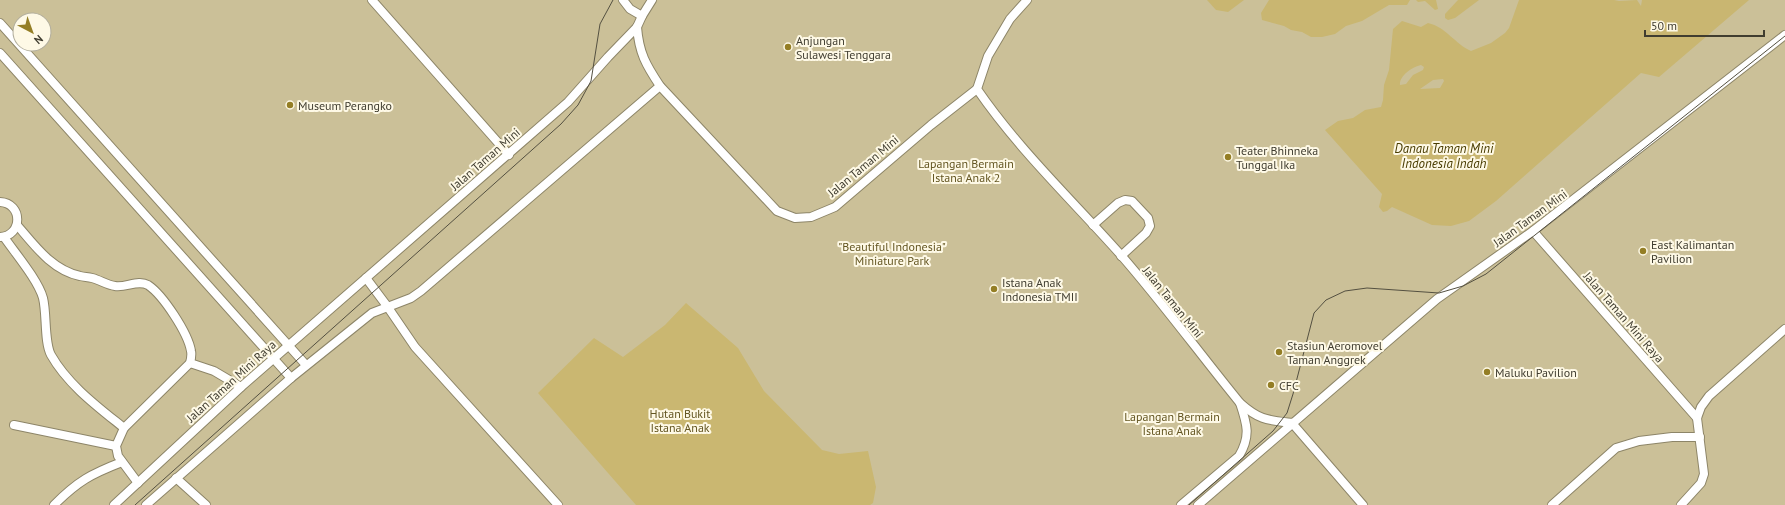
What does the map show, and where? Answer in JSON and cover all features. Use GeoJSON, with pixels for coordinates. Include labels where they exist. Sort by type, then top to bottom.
{"type":"FeatureCollection","features":[{"type":"Feature","properties":{"kind":"lane"},"geometry":{"type":"LineString","coordinates":[[372,0],[509,155]]}},
{"type":"Feature","properties":{"kind":"lane"},"geometry":{"type":"LineString","coordinates":[[623,0],[630,9],[642,16]]}},
{"type":"Feature","properties":{"kind":"lane","name":"Jalan Taman Mini"},"geometry":{"type":"LineString","coordinates":[[366,278],[509,155],[568,102],[637,27],[652,0]]}},
{"type":"Feature","properties":{"kind":"lane"},"geometry":{"type":"LineString","coordinates":[[977,89],[988,56],[1010,19],[1027,0]]}},
{"type":"Feature","properties":{"kind":"lane"},"geometry":{"type":"LineString","coordinates":[[0,22],[306,365]]}},
{"type":"Feature","properties":{"kind":"lane","name":"Jalan Taman Mini"},"geometry":{"type":"LineString","coordinates":[[637,27],[638,44],[646,64],[660,86],[777,211],[795,218],[811,218],[835,207],[931,125],[977,89],[998,119],[1036,165],[1121,256],[1240,403],[1253,414],[1268,420],[1292,423]]}},
{"type":"Feature","properties":{"kind":"lane","name":"Jalan Taman Mini"},"geometry":{"type":"LineString","coordinates":[[1198,505],[1437,298],[1533,231],[1785,35]]}},
{"type":"Feature","properties":{"kind":"lane"},"geometry":{"type":"LineString","coordinates":[[0,52],[291,378]]}},
{"type":"Feature","properties":{"kind":"lane"},"geometry":{"type":"LineString","coordinates":[[146,505],[306,365],[372,313],[411,298],[660,86]]}},
{"type":"Feature","properties":{"kind":"lane"},"geometry":{"type":"LineString","coordinates":[[1093,225],[1118,203],[1125,200],[1132,201],[1148,218],[1150,226],[1146,233],[1121,256]]}},
{"type":"Feature","properties":{"kind":"lane"},"geometry":{"type":"LineString","coordinates":[[0,202],[5,202],[12,205],[16,211],[18,225],[12,233],[2,237],[38,286],[46,315],[46,334],[50,354],[85,395],[124,428]]}},
{"type":"Feature","properties":{"kind":"lane"},"geometry":{"type":"LineString","coordinates":[[18,225],[48,260],[62,269],[80,276],[91,277],[114,286],[125,286],[139,282],[148,285],[170,310],[184,331],[191,351],[190,363],[124,428],[116,446],[118,456],[138,483]]}},
{"type":"Feature","properties":{"kind":"lane","name":"Jalan Taman Mini Raya"},"geometry":{"type":"LineString","coordinates":[[1533,231],[1697,418]]}},
{"type":"Feature","properties":{"kind":"lane"},"geometry":{"type":"LineString","coordinates":[[366,278],[415,347],[558,505]]}},
{"type":"Feature","properties":{"kind":"lane","name":"Jalan Taman Mini Raya"},"geometry":{"type":"LineString","coordinates":[[114,505],[241,387],[366,278]]}},
{"type":"Feature","properties":{"kind":"lane"},"geometry":{"type":"LineString","coordinates":[[1681,505],[1701,483],[1704,474],[1697,418],[1700,407],[1709,396],[1785,329]]}},
{"type":"Feature","properties":{"kind":"lane"},"geometry":{"type":"LineString","coordinates":[[190,363],[214,371],[241,387]]}},
{"type":"Feature","properties":{"kind":"lane","name":"Jalan Taman Mini"},"geometry":{"type":"LineString","coordinates":[[1181,505],[1239,456],[1246,445],[1246,421],[1240,403]]}},
{"type":"Feature","properties":{"kind":"lane"},"geometry":{"type":"LineString","coordinates":[[1292,423],[1363,505]]}},
{"type":"Feature","properties":{"kind":"lane"},"geometry":{"type":"LineString","coordinates":[[14,425],[116,446]]}},
{"type":"Feature","properties":{"kind":"lane"},"geometry":{"type":"LineString","coordinates":[[1552,505],[1616,448],[1639,441],[1672,437],[1700,437]]}},
{"type":"Feature","properties":{"kind":"lane"},"geometry":{"type":"LineString","coordinates":[[54,505],[74,486],[95,472],[122,462]]}},
{"type":"Feature","properties":{"kind":"lane"},"geometry":{"type":"LineString","coordinates":[[176,478],[206,505]]}},
{"type":"Feature","properties":{"kind":"green space","name":"\"Beautiful Indonesia\" Miniature Park"},"geometry":{"type":"Polygon","coordinates":[[[0,0],[1785,0],[1785,505],[0,505],[0,0]]]}},
{"type":"Feature","properties":{"kind":"green space","name":"Hutan Bukit Istana Anak"},"geometry":{"type":"Polygon","coordinates":[[[686,303],[738,348],[764,391],[822,450],[839,454],[868,451],[876,487],[873,503],[870,505],[636,505],[538,393],[594,338],[623,357],[665,325],[686,303]]]}},
{"type":"Feature","properties":{"kind":"water"},"geometry":{"type":"Polygon","coordinates":[[[1207,0],[1244,0],[1228,12],[1216,10],[1207,0]]]}},
{"type":"Feature","properties":{"kind":"water"},"geometry":{"type":"Polygon","coordinates":[[[1269,0],[1410,0],[1407,5],[1389,5],[1362,21],[1346,26],[1335,34],[1322,37],[1311,37],[1302,32],[1291,30],[1284,26],[1262,20],[1261,13],[1269,0]]]}},
{"type":"Feature","properties":{"kind":"water"},"geometry":{"type":"Polygon","coordinates":[[[1416,0],[1436,0],[1438,9],[1435,10],[1425,1],[1418,2],[1416,0]]]}},
{"type":"Feature","properties":{"kind":"water"},"geometry":{"type":"Polygon","coordinates":[[[1458,0],[1479,0],[1455,18],[1448,20],[1445,18],[1445,14],[1458,0]]]}},
{"type":"Feature","properties":{"kind":"water","name":"Danau Taman Mini Indonesia Indah"},"geometry":{"type":"Polygon","coordinates":[[[1519,0],[1637,0],[1641,6],[1642,0],[1749,0],[1659,77],[1641,73],[1496,201],[1469,221],[1451,226],[1432,225],[1392,207],[1383,212],[1379,207],[1382,194],[1325,130],[1338,121],[1353,118],[1365,110],[1381,107],[1384,85],[1389,70],[1393,29],[1402,21],[1421,27],[1428,23],[1440,28],[1471,51],[1491,43],[1505,33],[1509,28],[1519,0]],[[1421,65],[1407,72],[1402,78],[1400,85],[1406,84],[1413,75],[1423,70],[1424,67],[1421,65]],[[1443,79],[1433,80],[1420,89],[1440,88],[1444,81],[1443,79]]]}},
{"type":"Feature","properties":{"kind":"tram line"},"geometry":{"type":"LineString","coordinates":[[135,505],[561,124],[578,105],[591,81],[600,24],[613,0]]}},
{"type":"Feature","properties":{"kind":"tram line"},"geometry":{"type":"LineString","coordinates":[[1189,505],[1273,431],[1287,413],[1314,313],[1326,300],[1345,291],[1367,288],[1439,293],[1463,286],[1486,274],[1785,36]]}},
{"type":"Feature","properties":{"kind":"place","name":"Anjungan Sulawesi Tenggara"},"geometry":{"type":"Point","coordinates":[788,47]}},
{"type":"Feature","properties":{"kind":"place","name":"Museum Perangko"},"geometry":{"type":"Point","coordinates":[290,105]}},
{"type":"Feature","properties":{"kind":"place","name":"Teater Bhinneka Tunggal Ika"},"geometry":{"type":"Point","coordinates":[1228,157]}},
{"type":"Feature","properties":{"kind":"place","name":"East Kalimantan Pavilion"},"geometry":{"type":"Point","coordinates":[1643,251]}},
{"type":"Feature","properties":{"kind":"place","name":"Istana Anak Indonesia TMII"},"geometry":{"type":"Point","coordinates":[994,289]}},
{"type":"Feature","properties":{"kind":"place","name":"Stasiun Aeromovel Taman Anggrek"},"geometry":{"type":"Point","coordinates":[1279,352]}},
{"type":"Feature","properties":{"kind":"place","name":"Maluku Pavilion"},"geometry":{"type":"Point","coordinates":[1487,372]}},
{"type":"Feature","properties":{"kind":"place","name":"CFC"},"geometry":{"type":"Point","coordinates":[1271,385]}},
{"type":"Feature","properties":{"kind":"park label","name":"Lapangan Bermain Istana Anak 2"},"geometry":{"type":"Point","coordinates":[966,170]}},
{"type":"Feature","properties":{"kind":"park label","name":"Lapangan Bermain Istana Anak"},"geometry":{"type":"Point","coordinates":[1172,423]}}]}
